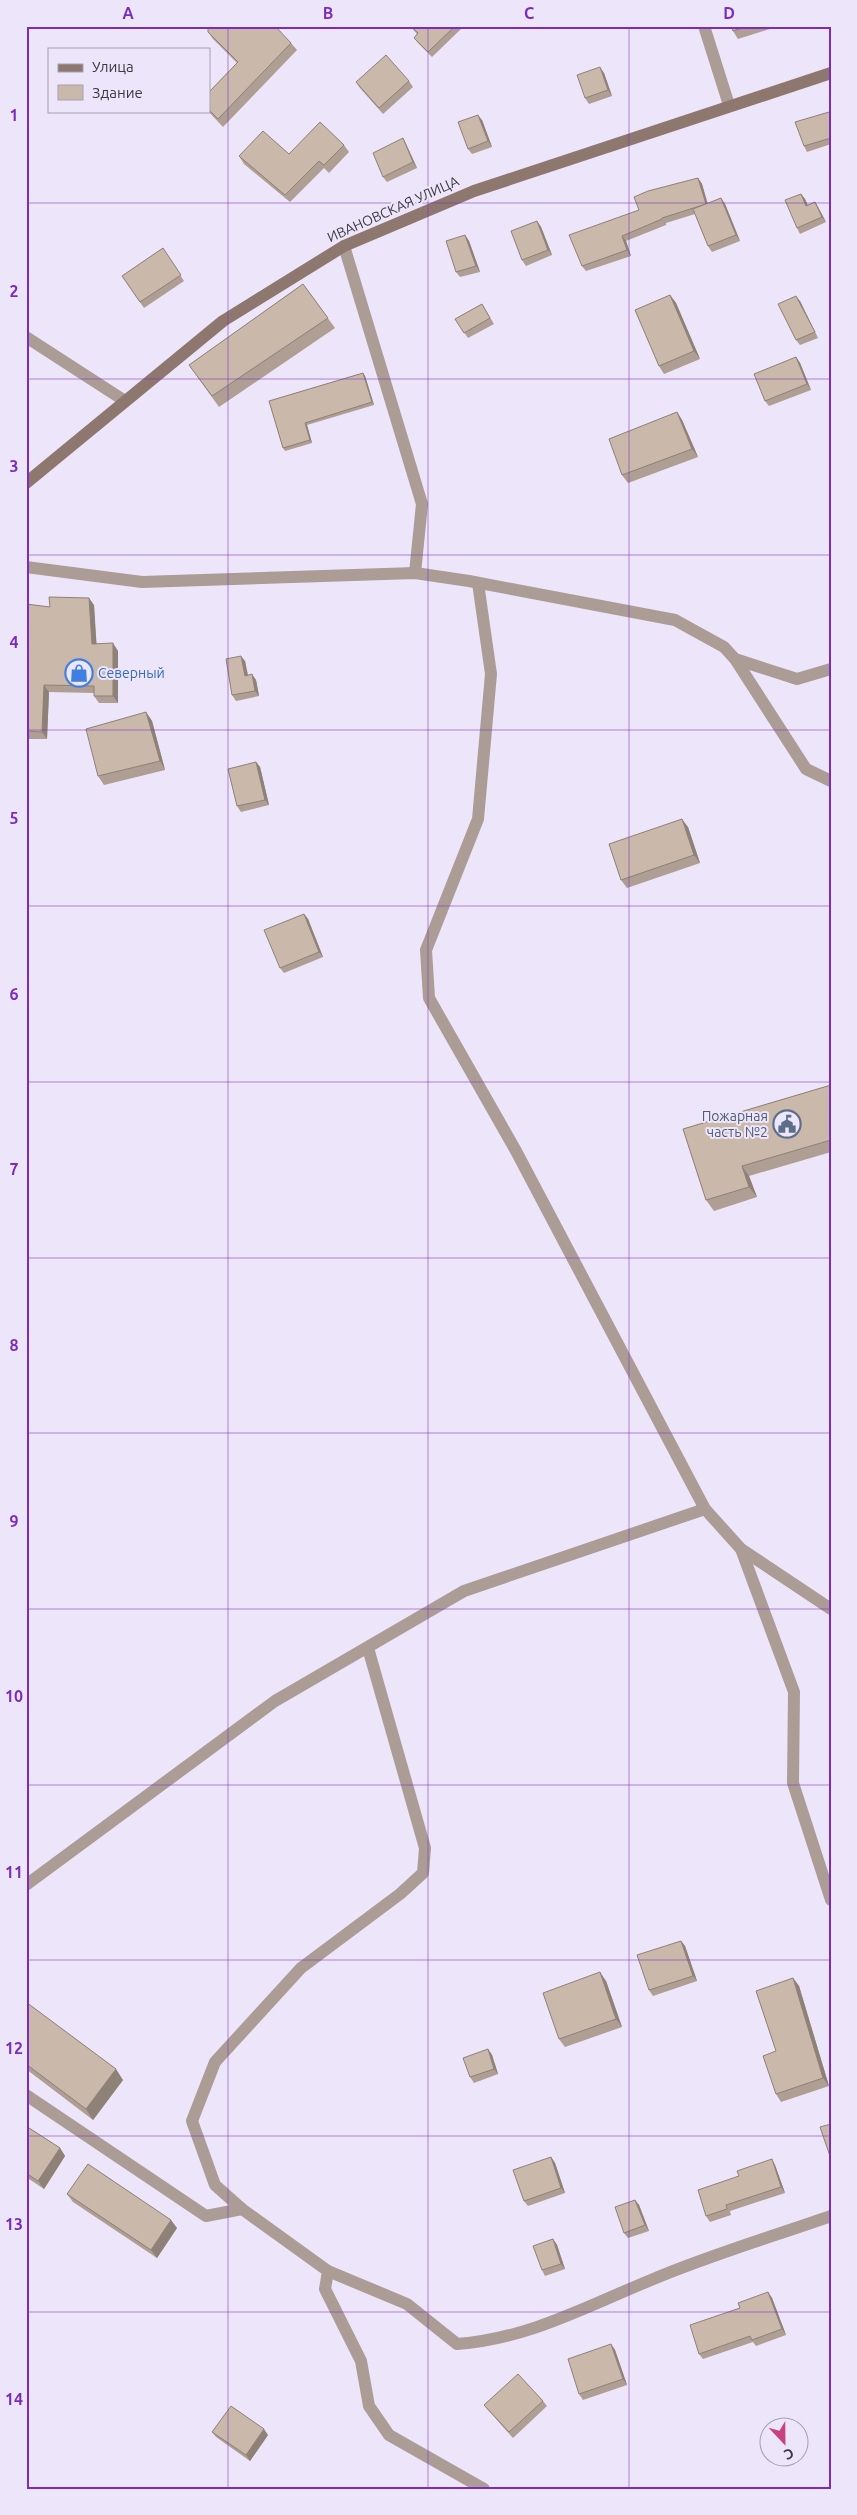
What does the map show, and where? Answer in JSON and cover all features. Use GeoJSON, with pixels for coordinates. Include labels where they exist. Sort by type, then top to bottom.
{"type":"FeatureCollection","features":[{"type":"Feature","properties":{"kind":"main road","name":"ИВАНОВСКАЯ УЛИЦА"},"geometry":{"type":"LineString","coordinates":[[26,483],[223,321],[344,246],[474,191],[729,105],[831,73]]}},
{"type":"Feature","properties":{"kind":"street"},"geometry":{"type":"LineString","coordinates":[[704,26],[729,105]]}},
{"type":"Feature","properties":{"kind":"street"},"geometry":{"type":"LineString","coordinates":[[344,246],[422,504],[415,573]]}},
{"type":"Feature","properties":{"kind":"street"},"geometry":{"type":"LineString","coordinates":[[26,337],[125,401]]}},
{"type":"Feature","properties":{"kind":"street"},"geometry":{"type":"LineString","coordinates":[[26,567],[142,582],[415,573],[675,620],[724,647],[735,659],[806,769],[831,781]]}},
{"type":"Feature","properties":{"kind":"street"},"geometry":{"type":"LineString","coordinates":[[478,583],[491,674],[478,819],[426,950],[429,998],[516,1151],[705,1509],[741,1549],[831,1609]]}},
{"type":"Feature","properties":{"kind":"street"},"geometry":{"type":"LineString","coordinates":[[735,659],[797,679],[831,669]]}},
{"type":"Feature","properties":{"kind":"street"},"geometry":{"type":"LineString","coordinates":[[26,1885],[275,1701],[464,1591],[705,1509]]}},
{"type":"Feature","properties":{"kind":"street"},"geometry":{"type":"LineString","coordinates":[[741,1549],[794,1692],[793,1783],[831,1900]]}},
{"type":"Feature","properties":{"kind":"street"},"geometry":{"type":"LineString","coordinates":[[368,1648],[425,1848],[423,1873],[400,1894],[301,1968],[215,2062],[192,2121],[214,2186],[242,2209],[328,2271],[407,2304],[457,2344],[490,2342],[568,2316],[652,2279],[831,2216]]}},
{"type":"Feature","properties":{"kind":"street"},"geometry":{"type":"LineString","coordinates":[[26,2095],[206,2216],[242,2209]]}},
{"type":"Feature","properties":{"kind":"street"},"geometry":{"type":"LineString","coordinates":[[328,2271],[325,2289],[361,2361],[369,2406],[389,2435],[484,2489]]}},
{"type":"Feature","properties":{"kind":"building"},"geometry":{"type":"Polygon","coordinates":[[[208,26],[275,26],[291,43],[218,119],[210,111],[210,91],[238,62],[208,32],[208,26]]]}},
{"type":"Feature","properties":{"kind":"building"},"geometry":{"type":"Polygon","coordinates":[[[411,26],[455,26],[428,52],[414,38],[418,33],[411,26]]]}},
{"type":"Feature","properties":{"kind":"building"},"geometry":{"type":"Polygon","coordinates":[[[731,26],[748,26],[733,31],[731,26]]]}},
{"type":"Feature","properties":{"kind":"building"},"geometry":{"type":"Polygon","coordinates":[[[386,55],[409,81],[379,108],[356,82],[386,55]]]}},
{"type":"Feature","properties":{"kind":"building"},"geometry":{"type":"Polygon","coordinates":[[[600,67],[608,90],[585,98],[577,75],[600,67]]]}},
{"type":"Feature","properties":{"kind":"building"},"geometry":{"type":"Polygon","coordinates":[[[829,112],[831,117],[831,138],[804,146],[795,122],[829,112]]]}},
{"type":"Feature","properties":{"kind":"building"},"geometry":{"type":"Polygon","coordinates":[[[478,115],[488,141],[468,149],[458,122],[478,115]]]}},
{"type":"Feature","properties":{"kind":"building"},"geometry":{"type":"Polygon","coordinates":[[[320,122],[344,145],[324,165],[319,161],[285,195],[239,156],[263,131],[289,154],[320,122]]]}},
{"type":"Feature","properties":{"kind":"building"},"geometry":{"type":"Polygon","coordinates":[[[403,138],[413,162],[383,177],[373,153],[403,138]]]}},
{"type":"Feature","properties":{"kind":"building"},"geometry":{"type":"Polygon","coordinates":[[[698,178],[706,204],[662,218],[622,236],[627,250],[582,266],[569,235],[639,210],[634,197],[648,191],[698,178]]]}},
{"type":"Feature","properties":{"kind":"building"},"geometry":{"type":"Polygon","coordinates":[[[801,194],[806,206],[815,202],[822,217],[797,228],[785,200],[801,194]]]}},
{"type":"Feature","properties":{"kind":"building"},"geometry":{"type":"Polygon","coordinates":[[[721,198],[736,235],[708,246],[693,209],[721,198]]]}},
{"type":"Feature","properties":{"kind":"building"},"geometry":{"type":"Polygon","coordinates":[[[537,221],[548,250],[522,260],[511,231],[537,221]]]}},
{"type":"Feature","properties":{"kind":"building"},"geometry":{"type":"Polygon","coordinates":[[[465,235],[476,266],[456,272],[446,241],[465,235]]]}},
{"type":"Feature","properties":{"kind":"building"},"geometry":{"type":"Polygon","coordinates":[[[163,248],[181,275],[140,302],[122,276],[163,248]]]}},
{"type":"Feature","properties":{"kind":"building"},"geometry":{"type":"Polygon","coordinates":[[[303,284],[328,318],[212,396],[189,365],[303,284]]]}},
{"type":"Feature","properties":{"kind":"building"},"geometry":{"type":"Polygon","coordinates":[[[670,295],[694,351],[659,366],[635,310],[670,295]]]}},
{"type":"Feature","properties":{"kind":"building"},"geometry":{"type":"Polygon","coordinates":[[[796,296],[815,332],[796,340],[778,304],[796,296]]]}},
{"type":"Feature","properties":{"kind":"building"},"geometry":{"type":"Polygon","coordinates":[[[482,304],[490,318],[464,333],[455,319],[482,304]]]}},
{"type":"Feature","properties":{"kind":"building"},"geometry":{"type":"Polygon","coordinates":[[[796,357],[807,384],[765,401],[754,374],[796,357]]]}},
{"type":"Feature","properties":{"kind":"building"},"geometry":{"type":"Polygon","coordinates":[[[363,373],[372,402],[305,423],[310,440],[283,448],[269,401],[363,373]]]}},
{"type":"Feature","properties":{"kind":"building"},"geometry":{"type":"Polygon","coordinates":[[[677,412],[692,449],[622,475],[609,439],[677,412]]]}},
{"type":"Feature","properties":{"kind":"building"},"geometry":{"type":"Polygon","coordinates":[[[49,597],[89,598],[92,644],[113,643],[113,696],[94,696],[94,686],[44,685],[42,732],[26,731],[26,604],[50,607],[49,597]]]}},
{"type":"Feature","properties":{"kind":"building"},"geometry":{"type":"Polygon","coordinates":[[[241,656],[245,676],[252,674],[255,691],[232,695],[226,659],[241,656]]]}},
{"type":"Feature","properties":{"kind":"building"},"geometry":{"type":"Polygon","coordinates":[[[146,712],[160,761],[98,776],[86,729],[146,712]]]}},
{"type":"Feature","properties":{"kind":"building"},"geometry":{"type":"Polygon","coordinates":[[[256,762],[265,800],[237,806],[228,769],[256,762]]]}},
{"type":"Feature","properties":{"kind":"building"},"geometry":{"type":"Polygon","coordinates":[[[682,819],[694,855],[621,880],[609,844],[682,819]]]}},
{"type":"Feature","properties":{"kind":"building"},"geometry":{"type":"Polygon","coordinates":[[[304,914],[319,952],[280,968],[264,930],[304,914]]]}},
{"type":"Feature","properties":{"kind":"building","name":"Пожарная часть №2"},"geometry":{"type":"Polygon","coordinates":[[[831,1085],[831,1140],[742,1166],[749,1187],[706,1200],[683,1129],[831,1085]]]}},
{"type":"Feature","properties":{"kind":"building"},"geometry":{"type":"Polygon","coordinates":[[[681,1941],[693,1976],[649,1990],[637,1955],[681,1941]]]}},
{"type":"Feature","properties":{"kind":"building"},"geometry":{"type":"Polygon","coordinates":[[[600,1972],[616,2019],[559,2039],[543,1993],[600,1972]]]}},
{"type":"Feature","properties":{"kind":"building"},"geometry":{"type":"Polygon","coordinates":[[[793,1978],[823,2078],[776,2094],[763,2056],[776,2051],[756,1991],[793,1978]]]}},
{"type":"Feature","properties":{"kind":"building"},"geometry":{"type":"Polygon","coordinates":[[[26,2002],[116,2069],[86,2109],[26,2064],[26,2002]]]}},
{"type":"Feature","properties":{"kind":"building"},"geometry":{"type":"Polygon","coordinates":[[[488,2049],[494,2069],[470,2077],[463,2058],[488,2049]]]}},
{"type":"Feature","properties":{"kind":"building"},"geometry":{"type":"Polygon","coordinates":[[[831,2124],[831,2159],[820,2127],[831,2124]]]}},
{"type":"Feature","properties":{"kind":"building"},"geometry":{"type":"Polygon","coordinates":[[[26,2126],[60,2148],[38,2181],[26,2173],[26,2126]]]}},
{"type":"Feature","properties":{"kind":"building"},"geometry":{"type":"Polygon","coordinates":[[[551,2157],[561,2188],[524,2201],[513,2170],[551,2157]]]}},
{"type":"Feature","properties":{"kind":"building"},"geometry":{"type":"Polygon","coordinates":[[[772,2159],[781,2187],[726,2205],[727,2209],[706,2216],[698,2190],[739,2176],[737,2171],[772,2159]]]}},
{"type":"Feature","properties":{"kind":"building"},"geometry":{"type":"Polygon","coordinates":[[[88,2164],[171,2220],[151,2250],[67,2194],[88,2164]]]}},
{"type":"Feature","properties":{"kind":"building"},"geometry":{"type":"Polygon","coordinates":[[[635,2200],[645,2225],[624,2233],[615,2207],[635,2200]]]}},
{"type":"Feature","properties":{"kind":"building"},"geometry":{"type":"Polygon","coordinates":[[[553,2239],[561,2264],[542,2270],[533,2246],[553,2239]]]}},
{"type":"Feature","properties":{"kind":"building"},"geometry":{"type":"Polygon","coordinates":[[[768,2292],[782,2329],[752,2340],[750,2336],[699,2354],[690,2325],[740,2308],[738,2303],[768,2292]]]}},
{"type":"Feature","properties":{"kind":"building"},"geometry":{"type":"Polygon","coordinates":[[[611,2344],[623,2379],[579,2394],[568,2359],[611,2344]]]}},
{"type":"Feature","properties":{"kind":"building"},"geometry":{"type":"Polygon","coordinates":[[[518,2374],[543,2401],[509,2432],[484,2405],[518,2374]]]}},
{"type":"Feature","properties":{"kind":"building"},"geometry":{"type":"Polygon","coordinates":[[[231,2406],[264,2429],[246,2455],[212,2432],[231,2406]]]}},
{"type":"Feature","properties":{"kind":"place","name":"Северный"},"geometry":{"type":"Point","coordinates":[79,673]}},
{"type":"Feature","properties":{"kind":"place","name":"Пожарная часть №2"},"geometry":{"type":"Point","coordinates":[787,1124]}}]}
